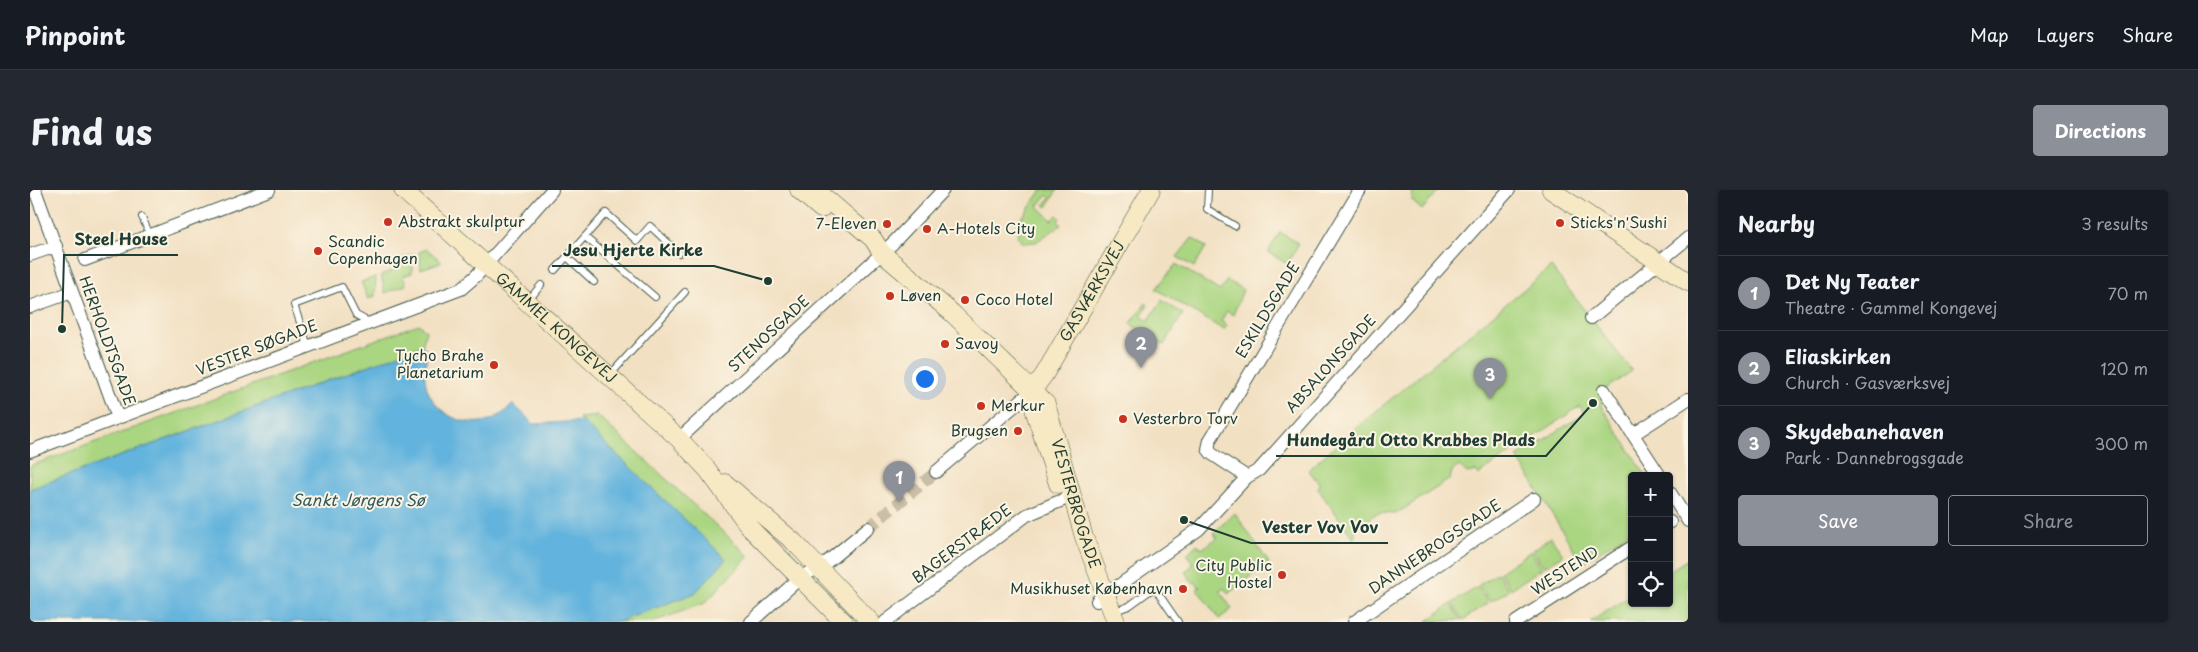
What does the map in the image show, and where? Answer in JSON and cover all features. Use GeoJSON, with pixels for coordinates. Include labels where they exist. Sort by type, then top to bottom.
{"type":"FeatureCollection","features":[{"type":"Feature","properties":{"kind":"street","name":"HERHOLDTSGADE"},"geometry":{"type":"LineString","coordinates":[[35,190],[118,418]]}},
{"type":"Feature","properties":{"kind":"street"},"geometry":{"type":"LineString","coordinates":[[85,260],[269,190]]}},
{"type":"Feature","properties":{"kind":"street","name":"GAMMEL KONGEVEJ"},"geometry":{"type":"LineString","coordinates":[[403,190],[610,375],[679,439],[707,468],[768,519],[871,622]]}},
{"type":"Feature","properties":{"kind":"street","name":"VESTER SØGADE"},"geometry":{"type":"LineString","coordinates":[[30,451],[461,289],[487,264],[552,190]]}},
{"type":"Feature","properties":{"kind":"street"},"geometry":{"type":"LineString","coordinates":[[800,190],[866,247],[882,253]]}},
{"type":"Feature","properties":{"kind":"street"},"geometry":{"type":"LineString","coordinates":[[816,190],[873,239],[882,253],[982,341],[1031,392],[936,472]]}},
{"type":"Feature","properties":{"kind":"street","name":"STENOSGADE"},"geometry":{"type":"LineString","coordinates":[[679,439],[882,253],[943,190]]}},
{"type":"Feature","properties":{"kind":"street","name":"GASVÆRKSVEJ"},"geometry":{"type":"LineString","coordinates":[[1031,392],[1044,375],[1151,190]]}},
{"type":"Feature","properties":{"kind":"street","name":"ESKILDSGADE"},"geometry":{"type":"LineString","coordinates":[[1247,477],[1220,461],[1208,449],[1213,434],[1360,190]]}},
{"type":"Feature","properties":{"kind":"street","name":"ABSALONSGADE"},"geometry":{"type":"LineString","coordinates":[[1107,611],[1199,529],[1247,477],[1259,470],[1508,190]]}},
{"type":"Feature","properties":{"kind":"street"},"geometry":{"type":"LineString","coordinates":[[1551,190],[1688,282]]}},
{"type":"Feature","properties":{"kind":"street"},"geometry":{"type":"LineString","coordinates":[[1591,318],[1660,264],[1688,238]]}},
{"type":"Feature","properties":{"kind":"street"},"geometry":{"type":"LineString","coordinates":[[30,255],[56,246]]}},
{"type":"Feature","properties":{"kind":"street"},"geometry":{"type":"LineString","coordinates":[[30,307],[72,292]]}},
{"type":"Feature","properties":{"kind":"street"},"geometry":{"type":"LineString","coordinates":[[1604,390],[1658,472]]}},
{"type":"Feature","properties":{"kind":"street","name":"VESTERBROGADE"},"geometry":{"type":"LineString","coordinates":[[1031,392],[1035,412],[1067,494],[1080,561],[1107,611]]}},
{"type":"Feature","properties":{"kind":"street"},"geometry":{"type":"LineString","coordinates":[[1634,434],[1688,399]]}},
{"type":"Feature","properties":{"kind":"street","name":"GAMMEL KONGEVEJ"},"geometry":{"type":"LineString","coordinates":[[707,468],[750,529],[844,622]]}},
{"type":"Feature","properties":{"kind":"street","name":"BAGERSTRÆDE"},"geometry":{"type":"LineString","coordinates":[[885,622],[1027,515],[1067,494]]}},
{"type":"Feature","properties":{"kind":"street"},"geometry":{"type":"LineString","coordinates":[[1673,497],[1688,521]]}},
{"type":"Feature","properties":{"kind":"street","name":"DANNEBROGSGADE"},"geometry":{"type":"LineString","coordinates":[[1354,622],[1534,499]]}},
{"type":"Feature","properties":{"kind":"street"},"geometry":{"type":"LineString","coordinates":[[751,622],[800,578],[818,567],[868,528]]}},
{"type":"Feature","properties":{"kind":"street","name":"WESTEND"},"geometry":{"type":"LineString","coordinates":[[1516,622],[1628,549]]}},
{"type":"Feature","properties":{"kind":"lane"},"geometry":{"type":"LineString","coordinates":[[1208,190],[1207,209],[1235,226]]}},
{"type":"Feature","properties":{"kind":"lane"},"geometry":{"type":"LineString","coordinates":[[555,270],[606,214],[637,241],[650,226],[679,253]]}},
{"type":"Feature","properties":{"kind":"lane"},"geometry":{"type":"LineString","coordinates":[[142,217],[150,235]]}},
{"type":"Feature","properties":{"kind":"lane"},"geometry":{"type":"LineString","coordinates":[[585,237],[655,297]]}},
{"type":"Feature","properties":{"kind":"lane"},"geometry":{"type":"LineString","coordinates":[[567,257],[594,282]]}},
{"type":"Feature","properties":{"kind":"lane"},"geometry":{"type":"LineString","coordinates":[[528,301],[541,285]]}},
{"type":"Feature","properties":{"kind":"lane"},"geometry":{"type":"LineString","coordinates":[[308,346],[294,305],[342,287],[356,314],[370,323]]}},
{"type":"Feature","properties":{"kind":"lane"},"geometry":{"type":"LineString","coordinates":[[610,375],[686,292]]}},
{"type":"Feature","properties":{"kind":"lane"},"geometry":{"type":"LineString","coordinates":[[1107,611],[1127,607],[1151,590],[1156,590],[1178,622]]}},
{"type":"Feature","properties":{"kind":"green space"},"geometry":{"type":"Polygon","coordinates":[[[1042,190],[1057,190],[1047,207],[1044,205],[1050,198],[1047,195],[1038,206],[1052,220],[1057,215],[1060,218],[1058,221],[1061,225],[1036,242],[1024,243],[1017,237],[1021,226],[1018,223],[1042,190]]]}},
{"type":"Feature","properties":{"kind":"green space"},"geometry":{"type":"Polygon","coordinates":[[[1413,190],[1439,190],[1422,210],[1412,201],[1413,190]]]}},
{"type":"Feature","properties":{"kind":"green space"},"geometry":{"type":"Polygon","coordinates":[[[1280,232],[1299,244],[1287,264],[1268,252],[1280,232]]]}},
{"type":"Feature","properties":{"kind":"green space"},"geometry":{"type":"Polygon","coordinates":[[[1192,238],[1206,247],[1194,267],[1177,257],[1192,238]]]}},
{"type":"Feature","properties":{"kind":"green space"},"geometry":{"type":"Polygon","coordinates":[[[427,249],[442,262],[421,269],[419,252],[427,249]]]}},
{"type":"Feature","properties":{"kind":"green space"},"geometry":{"type":"Polygon","coordinates":[[[413,254],[412,273],[403,276],[406,285],[385,293],[381,275],[399,268],[397,260],[413,254]]]}},
{"type":"Feature","properties":{"kind":"green space"},"geometry":{"type":"Polygon","coordinates":[[[1176,264],[1220,291],[1227,280],[1243,290],[1233,315],[1227,311],[1221,321],[1227,325],[1224,330],[1156,289],[1176,264]]]}},
{"type":"Feature","properties":{"kind":"green space"},"geometry":{"type":"Polygon","coordinates":[[[1551,267],[1632,371],[1601,392],[1606,400],[1600,404],[1643,472],[1628,472],[1628,533],[1582,563],[1517,457],[1584,414],[1580,406],[1478,475],[1476,471],[1467,473],[1459,466],[1452,471],[1450,479],[1396,514],[1377,513],[1356,528],[1354,539],[1318,489],[1319,483],[1308,470],[1358,426],[1551,267]]]}},
{"type":"Feature","properties":{"kind":"green space"},"geometry":{"type":"Polygon","coordinates":[[[376,277],[375,296],[368,299],[361,282],[376,277]]]}},
{"type":"Feature","properties":{"kind":"green space"},"geometry":{"type":"Polygon","coordinates":[[[1162,300],[1183,314],[1164,345],[1130,324],[1146,303],[1148,305],[1141,316],[1148,321],[1162,300]]]}},
{"type":"Feature","properties":{"kind":"green space"},"geometry":{"type":"Polygon","coordinates":[[[419,324],[426,331],[422,346],[30,489],[30,466],[419,324]]]}},
{"type":"Feature","properties":{"kind":"green space"},"geometry":{"type":"Polygon","coordinates":[[[598,416],[749,556],[705,603],[653,622],[618,622],[697,591],[579,418],[598,416]]]}},
{"type":"Feature","properties":{"kind":"green space"},"geometry":{"type":"Polygon","coordinates":[[[1235,513],[1269,563],[1228,594],[1224,588],[1220,591],[1232,609],[1219,619],[1197,589],[1200,588],[1195,582],[1193,583],[1185,572],[1193,564],[1187,554],[1197,544],[1202,549],[1217,538],[1213,533],[1235,513]]]}},
{"type":"Feature","properties":{"kind":"green space"},"geometry":{"type":"Polygon","coordinates":[[[1551,537],[1563,555],[1544,567],[1533,550],[1551,537]]]}},
{"type":"Feature","properties":{"kind":"green space"},"geometry":{"type":"Polygon","coordinates":[[[1531,551],[1542,568],[1511,589],[1500,572],[1531,551]]]}},
{"type":"Feature","properties":{"kind":"green space"},"geometry":{"type":"Polygon","coordinates":[[[1688,559],[1688,622],[1590,622],[1628,598],[1628,607],[1673,607],[1673,568],[1688,559]]]}},
{"type":"Feature","properties":{"kind":"green space"},"geometry":{"type":"Polygon","coordinates":[[[1498,573],[1509,590],[1490,602],[1479,585],[1498,573]]]}},
{"type":"Feature","properties":{"kind":"green space"},"geometry":{"type":"Polygon","coordinates":[[[1478,587],[1488,603],[1463,620],[1452,603],[1478,587]]]}},
{"type":"Feature","properties":{"kind":"green space"},"geometry":{"type":"Polygon","coordinates":[[[1451,604],[1461,620],[1426,622],[1451,604]]]}},
{"type":"Feature","properties":{"kind":"water","name":"Sankt Jørgens Sø"},"geometry":{"type":"Polygon","coordinates":[[[422,346],[429,352],[425,372],[427,389],[436,404],[448,415],[463,421],[480,422],[497,417],[513,404],[534,424],[582,421],[726,559],[695,593],[618,622],[30,622],[30,489],[422,346]]]}},
{"type":"Feature","properties":{"kind":"tunnel"},"geometry":{"type":"LineString","coordinates":[[868,528],[936,472]]}},
{"type":"Feature","properties":{"kind":"place","name":"Abstrakt skulptur"},"geometry":{"type":"Point","coordinates":[388,222]}},
{"type":"Feature","properties":{"kind":"place","name":"Sticks'n'Sushi"},"geometry":{"type":"Point","coordinates":[1560,223]}},
{"type":"Feature","properties":{"kind":"place","name":"7-Eleven"},"geometry":{"type":"Point","coordinates":[887,224]}},
{"type":"Feature","properties":{"kind":"place","name":"A-Hotels City"},"geometry":{"type":"Point","coordinates":[927,229]}},
{"type":"Feature","properties":{"kind":"place","name":"Scandic Copenhagen"},"geometry":{"type":"Point","coordinates":[318,251]}},
{"type":"Feature","properties":{"kind":"place","name":"Jesu Hjerte Kirke"},"geometry":{"type":"Point","coordinates":[768,281]}},
{"type":"Feature","properties":{"kind":"place","name":"Løven"},"geometry":{"type":"Point","coordinates":[890,296]}},
{"type":"Feature","properties":{"kind":"place","name":"Coco Hotel"},"geometry":{"type":"Point","coordinates":[965,300]}},
{"type":"Feature","properties":{"kind":"place","name":"Steel House"},"geometry":{"type":"Point","coordinates":[62,329]}},
{"type":"Feature","properties":{"kind":"place","name":"Savoy"},"geometry":{"type":"Point","coordinates":[945,344]}},
{"type":"Feature","properties":{"kind":"place","name":"Tycho Brahe Planetarium"},"geometry":{"type":"Point","coordinates":[494,365]}},
{"type":"Feature","properties":{"kind":"place","name":"Eliaskirken"},"geometry":{"type":"Point","coordinates":[1141,368]}},
{"type":"Feature","properties":{"kind":"place","name":"Skydebanehaven"},"geometry":{"type":"Point","coordinates":[1490,399]}},
{"type":"Feature","properties":{"kind":"place","name":"Hundegård Otto Krabbes Plads"},"geometry":{"type":"Point","coordinates":[1593,403]}},
{"type":"Feature","properties":{"kind":"place","name":"Merkur"},"geometry":{"type":"Point","coordinates":[981,406]}},
{"type":"Feature","properties":{"kind":"place","name":"Vesterbro Torv"},"geometry":{"type":"Point","coordinates":[1123,419]}},
{"type":"Feature","properties":{"kind":"place","name":"Brugsen"},"geometry":{"type":"Point","coordinates":[1018,431]}},
{"type":"Feature","properties":{"kind":"place","name":"Det Ny Teater"},"geometry":{"type":"Point","coordinates":[899,502]}},
{"type":"Feature","properties":{"kind":"place","name":"Vester Vov Vov"},"geometry":{"type":"Point","coordinates":[1184,520]}},
{"type":"Feature","properties":{"kind":"place","name":"City Public Hostel"},"geometry":{"type":"Point","coordinates":[1282,575]}},
{"type":"Feature","properties":{"kind":"place","name":"Musikhuset København"},"geometry":{"type":"Point","coordinates":[1183,589]}}]}
